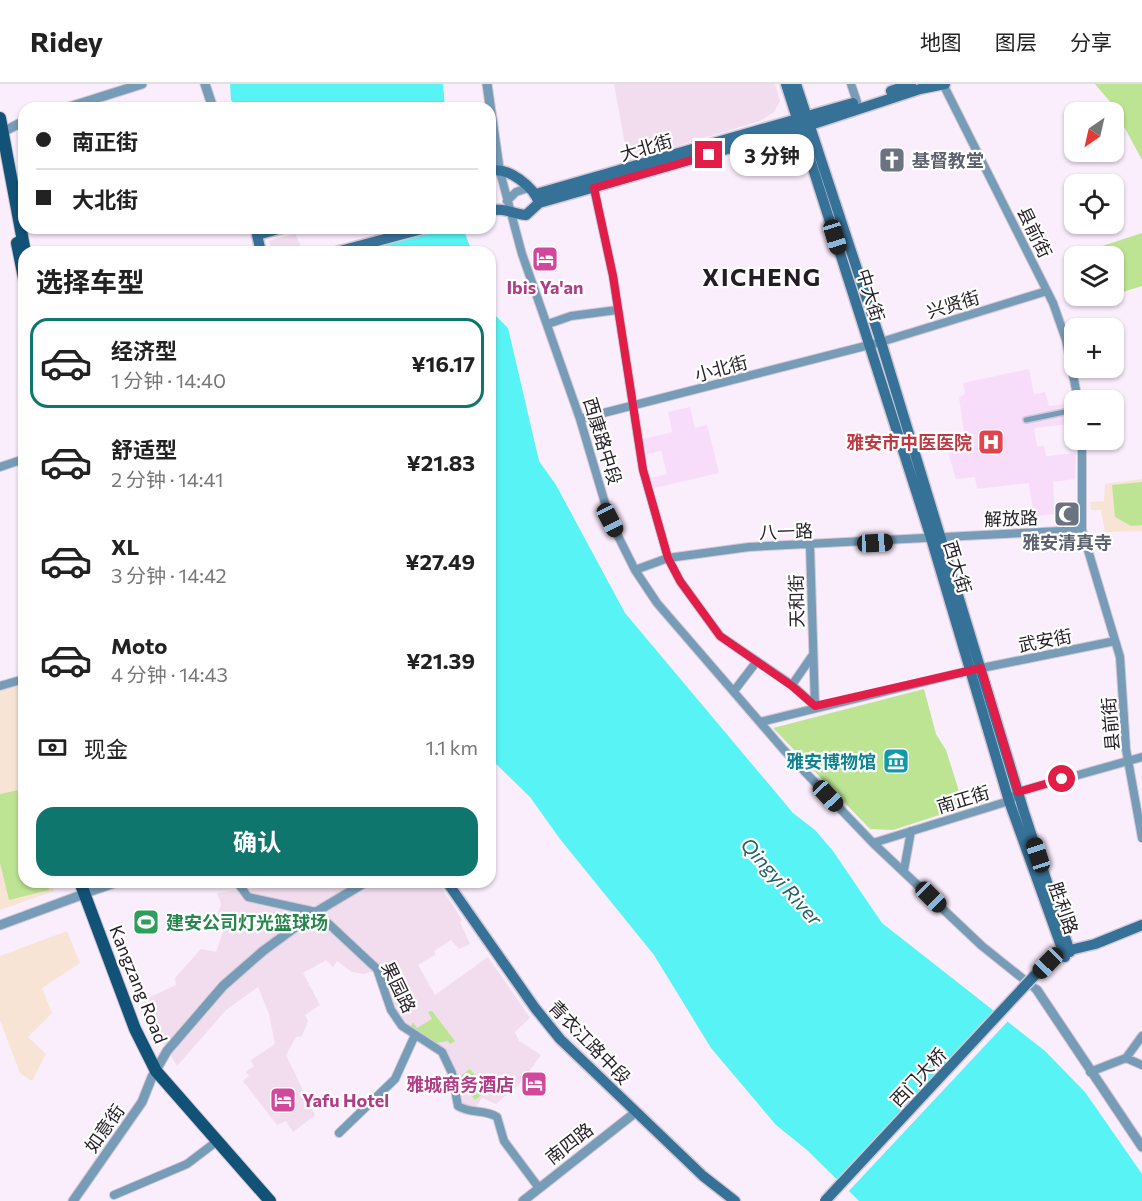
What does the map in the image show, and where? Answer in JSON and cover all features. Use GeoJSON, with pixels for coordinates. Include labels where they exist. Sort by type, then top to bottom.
{"type":"FeatureCollection","features":[{"type":"Feature","properties":{"kind":"main road","name":"中大街"},"geometry":{"type":"LineString","coordinates":[[786,84],[805,123]]}},
{"type":"Feature","properties":{"kind":"main road","name":"中大街"},"geometry":{"type":"LineString","coordinates":[[796,84],[805,123],[869,345]]}},
{"type":"Feature","properties":{"kind":"main road"},"geometry":{"type":"LineString","coordinates":[[805,123],[911,84]]}},
{"type":"Feature","properties":{"kind":"main road"},"geometry":{"type":"LineString","coordinates":[[805,123],[944,84]]}},
{"type":"Feature","properties":{"kind":"main road"},"geometry":{"type":"LineString","coordinates":[[0,118],[18,217]]}},
{"type":"Feature","properties":{"kind":"main road","name":"大北街"},"geometry":{"type":"LineString","coordinates":[[508,206],[517,214],[526,215],[534,195],[593,184],[805,123]]}},
{"type":"Feature","properties":{"kind":"main road","name":"西大街"},"geometry":{"type":"LineString","coordinates":[[805,123],[881,342],[976,669],[1018,792]]}},
{"type":"Feature","properties":{"kind":"main road"},"geometry":{"type":"LineString","coordinates":[[0,157],[18,248]]}},
{"type":"Feature","properties":{"kind":"main road"},"geometry":{"type":"LineString","coordinates":[[496,169],[511,172],[534,195]]}},
{"type":"Feature","properties":{"kind":"main road"},"geometry":{"type":"LineString","coordinates":[[496,209],[508,206]]}},
{"type":"Feature","properties":{"kind":"main road"},"geometry":{"type":"LineString","coordinates":[[358,246],[404,234]]}},
{"type":"Feature","properties":{"kind":"main road","name":"西大街"},"geometry":{"type":"LineString","coordinates":[[869,345],[936,537]]}},
{"type":"Feature","properties":{"kind":"main road","name":"西大街"},"geometry":{"type":"LineString","coordinates":[[976,669],[1009,801]]}},
{"type":"Feature","properties":{"kind":"main road","name":"胜利路"},"geometry":{"type":"LineString","coordinates":[[1018,792],[1066,954]]}},
{"type":"Feature","properties":{"kind":"main road","name":"胜利路"},"geometry":{"type":"LineString","coordinates":[[1009,801],[1066,954]]}},
{"type":"Feature","properties":{"kind":"main road","name":"青衣江路中段"},"geometry":{"type":"LineString","coordinates":[[451,888],[535,1008],[560,1039],[703,1176],[735,1201]]}},
{"type":"Feature","properties":{"kind":"main road","name":"Kangzang Road"},"geometry":{"type":"LineString","coordinates":[[81,891],[154,1074],[260,1201]]}},
{"type":"Feature","properties":{"kind":"main road"},"geometry":{"type":"LineString","coordinates":[[1034,981],[1066,954],[1142,925]]}},
{"type":"Feature","properties":{"kind":"main road","name":"西门大桥"},"geometry":{"type":"LineString","coordinates":[[825,1201],[1034,981]]}},
{"type":"Feature","properties":{"kind":"main road","name":"西门大桥"},"geometry":{"type":"LineString","coordinates":[[834,1201],[1034,981]]}},
{"type":"Feature","properties":{"kind":"main road","name":"Kangzang Road"},"geometry":{"type":"LineString","coordinates":[[154,1074],[270,1201]]}},
{"type":"Feature","properties":{"kind":"street"},"geometry":{"type":"LineString","coordinates":[[85,102],[142,84]]}},
{"type":"Feature","properties":{"kind":"street"},"geometry":{"type":"LineString","coordinates":[[205,84],[211,102]]}},
{"type":"Feature","properties":{"kind":"street","name":"西康路中段"},"geometry":{"type":"LineString","coordinates":[[487,84],[489,102]]}},
{"type":"Feature","properties":{"kind":"street"},"geometry":{"type":"LineString","coordinates":[[851,84],[857,102]]}},
{"type":"Feature","properties":{"kind":"street","name":"县前街"},"geometry":{"type":"LineString","coordinates":[[944,84],[1047,291],[1066,340],[1076,390]]}},
{"type":"Feature","properties":{"kind":"street"},"geometry":{"type":"LineString","coordinates":[[1,133],[18,124]]}},
{"type":"Feature","properties":{"kind":"street","name":"西康路中段"},"geometry":{"type":"LineString","coordinates":[[496,172],[522,254],[580,419],[610,520],[635,570],[657,603],[760,722],[873,843],[966,931],[1034,981]]}},
{"type":"Feature","properties":{"kind":"street"},"geometry":{"type":"LineString","coordinates":[[593,184],[605,231],[643,470],[668,558],[680,581],[720,636],[792,686],[815,706]]}},
{"type":"Feature","properties":{"kind":"street"},"geometry":{"type":"LineString","coordinates":[[508,206],[516,192],[534,195]]}},
{"type":"Feature","properties":{"kind":"street","name":"兴贤街"},"geometry":{"type":"LineString","coordinates":[[869,345],[1047,291]]}},
{"type":"Feature","properties":{"kind":"street"},"geometry":{"type":"LineString","coordinates":[[548,324],[570,316],[617,309]]}},
{"type":"Feature","properties":{"kind":"street","name":"小北街"},"geometry":{"type":"LineString","coordinates":[[580,419],[869,345]]}},
{"type":"Feature","properties":{"kind":"street"},"geometry":{"type":"LineString","coordinates":[[1026,420],[1064,412]]}},
{"type":"Feature","properties":{"kind":"street","name":"县前街"},"geometry":{"type":"LineString","coordinates":[[1082,450],[1082,530],[1120,657],[1128,760],[1142,838]]}},
{"type":"Feature","properties":{"kind":"street"},"geometry":{"type":"LineString","coordinates":[[0,467],[18,461]]}},
{"type":"Feature","properties":{"kind":"street","name":"解放路"},"geometry":{"type":"LineString","coordinates":[[936,537],[1082,530]]}},
{"type":"Feature","properties":{"kind":"street","name":"八一路"},"geometry":{"type":"LineString","coordinates":[[635,570],[668,558],[749,547],[810,546],[936,537]]}},
{"type":"Feature","properties":{"kind":"street","name":"天和街"},"geometry":{"type":"LineString","coordinates":[[810,546],[815,706]]}},
{"type":"Feature","properties":{"kind":"street","name":"武安街"},"geometry":{"type":"LineString","coordinates":[[760,722],[815,706],[976,669],[1115,641]]}},
{"type":"Feature","properties":{"kind":"street"},"geometry":{"type":"LineString","coordinates":[[792,686],[812,656]]}},
{"type":"Feature","properties":{"kind":"street"},"geometry":{"type":"LineString","coordinates":[[734,691],[757,661]]}},
{"type":"Feature","properties":{"kind":"street"},"geometry":{"type":"LineString","coordinates":[[0,686],[18,681]]}},
{"type":"Feature","properties":{"kind":"street","name":"南正街"},"geometry":{"type":"LineString","coordinates":[[873,843],[1009,801],[1018,792],[1142,757]]}},
{"type":"Feature","properties":{"kind":"street"},"geometry":{"type":"LineString","coordinates":[[904,870],[911,831]]}},
{"type":"Feature","properties":{"kind":"street"},"geometry":{"type":"LineString","coordinates":[[242,888],[249,897],[316,912]]}},
{"type":"Feature","properties":{"kind":"street","name":"如意街"},"geometry":{"type":"LineString","coordinates":[[73,1201],[142,1102],[167,1051],[223,986],[263,951],[316,912],[356,888]]}},
{"type":"Feature","properties":{"kind":"street"},"geometry":{"type":"LineString","coordinates":[[0,925],[81,891]]}},
{"type":"Feature","properties":{"kind":"street","name":"果园路"},"geometry":{"type":"LineString","coordinates":[[316,912],[377,969],[391,1010],[402,1026],[442,1052],[452,1073],[458,1106],[465,1111],[481,1111],[497,1117],[504,1141],[539,1188]]}},
{"type":"Feature","properties":{"kind":"street"},"geometry":{"type":"LineString","coordinates":[[1034,981],[1090,1072],[1142,1147]]}},
{"type":"Feature","properties":{"kind":"street"},"geometry":{"type":"LineString","coordinates":[[339,1133],[395,1079],[415,1035]]}},
{"type":"Feature","properties":{"kind":"street"},"geometry":{"type":"LineString","coordinates":[[1090,1072],[1126,1058],[1142,1036]]}},
{"type":"Feature","properties":{"kind":"street"},"geometry":{"type":"LineString","coordinates":[[1126,1058],[1142,1065]]}},
{"type":"Feature","properties":{"kind":"street","name":"南四路"},"geometry":{"type":"LineString","coordinates":[[523,1201],[636,1112]]}},
{"type":"Feature","properties":{"kind":"street"},"geometry":{"type":"LineString","coordinates":[[114,1195],[187,1164],[212,1145]]}},
{"type":"Feature","properties":{"kind":"shaded area"},"geometry":{"type":"Polygon","coordinates":[[[614,84],[775,84],[780,101],[774,112],[760,121],[628,161],[614,84]]]}},
{"type":"Feature","properties":{"kind":"shaded area"},"geometry":{"type":"Polygon","coordinates":[[[295,234],[319,234],[324,246],[270,246],[269,241],[295,234]]]}},
{"type":"Feature","properties":{"kind":"shaded area","name":"雅安市中医医院"},"geometry":{"type":"Polygon","coordinates":[[[1029,369],[1034,394],[1045,392],[1049,406],[1064,404],[1064,425],[1034,428],[1037,446],[1044,446],[1046,456],[1076,453],[1075,479],[1053,482],[1055,514],[1034,516],[1029,483],[977,489],[975,477],[956,479],[944,439],[964,433],[959,397],[965,394],[963,383],[1029,369]]]}},
{"type":"Feature","properties":{"kind":"shaded area"},"geometry":{"type":"Polygon","coordinates":[[[690,407],[695,428],[707,425],[719,473],[654,488],[651,478],[667,474],[661,451],[647,454],[643,439],[672,432],[668,412],[690,407]]]}},
{"type":"Feature","properties":{"kind":"shaded area"},"geometry":{"type":"Polygon","coordinates":[[[1142,479],[1142,531],[1105,532],[1101,510],[1091,510],[1090,502],[1104,501],[1105,484],[1142,479]]]}},
{"type":"Feature","properties":{"kind":"shaded area"},"geometry":{"type":"Polygon","coordinates":[[[18,683],[18,888],[53,888],[54,891],[0,910],[0,688],[18,683]]]}},
{"type":"Feature","properties":{"kind":"shaded area"},"geometry":{"type":"Polygon","coordinates":[[[257,888],[442,888],[462,920],[460,922],[470,944],[459,949],[451,940],[434,951],[435,955],[418,965],[435,995],[488,957],[530,1018],[515,1032],[519,1041],[541,1055],[522,1081],[496,1104],[482,1098],[475,1108],[460,1105],[444,1049],[409,1030],[393,1010],[381,969],[364,974],[352,972],[337,961],[333,967],[326,960],[303,973],[320,1005],[305,1015],[308,1021],[302,1036],[296,1037],[286,1055],[315,1115],[293,1132],[286,1121],[277,1125],[243,1081],[249,1076],[246,1072],[254,1066],[251,1060],[275,1044],[269,1014],[258,987],[226,1010],[177,1066],[153,1025],[144,1000],[176,985],[175,978],[201,949],[216,952],[224,929],[214,925],[221,904],[217,893],[257,888]]]}},
{"type":"Feature","properties":{"kind":"shaded area"},"geometry":{"type":"Polygon","coordinates":[[[67,931],[80,963],[42,988],[52,1013],[28,1037],[46,1054],[32,1081],[20,1073],[0,1020],[0,956],[67,931]]]}},
{"type":"Feature","properties":{"kind":"green space"},"geometry":{"type":"Polygon","coordinates":[[[1095,84],[1142,84],[1142,160],[1124,126],[1124,102],[1110,102],[1095,84]]]}},
{"type":"Feature","properties":{"kind":"green space"},"geometry":{"type":"Polygon","coordinates":[[[1142,233],[1142,286],[1124,292],[1124,246],[1102,246],[1142,233]]]}},
{"type":"Feature","properties":{"kind":"green space"},"geometry":{"type":"Polygon","coordinates":[[[1142,482],[1142,525],[1131,526],[1115,517],[1112,485],[1142,482]]]}},
{"type":"Feature","properties":{"kind":"green space"},"geometry":{"type":"Polygon","coordinates":[[[924,689],[936,734],[946,750],[964,807],[893,830],[870,829],[773,728],[924,689]]]}},
{"type":"Feature","properties":{"kind":"green space"},"geometry":{"type":"Polygon","coordinates":[[[18,790],[18,888],[48,888],[49,890],[9,900],[0,863],[0,794],[18,790]]]}},
{"type":"Feature","properties":{"kind":"green space"},"geometry":{"type":"Polygon","coordinates":[[[432,1011],[455,1041],[450,1044],[448,1041],[435,1043],[409,1030],[413,1022],[417,1028],[432,1019],[428,1012],[432,1011]]]}},
{"type":"Feature","properties":{"kind":"green space"},"geometry":{"type":"Polygon","coordinates":[[[470,1069],[487,1091],[475,1100],[458,1078],[470,1069]]]}},
{"type":"Feature","properties":{"kind":"water"},"geometry":{"type":"Polygon","coordinates":[[[230,84],[443,84],[444,102],[233,102],[230,84]]]}},
{"type":"Feature","properties":{"kind":"water"},"geometry":{"type":"Polygon","coordinates":[[[299,234],[465,234],[470,246],[304,246],[299,234]]]}},
{"type":"Feature","properties":{"kind":"water","name":"Qingyi River"},"geometry":{"type":"Polygon","coordinates":[[[496,316],[508,328],[539,461],[556,485],[625,613],[793,813],[815,830],[833,851],[882,923],[1045,1051],[1085,1092],[1142,1174],[1142,1201],[859,1201],[807,1150],[776,1125],[711,1048],[654,955],[560,839],[530,797],[496,764],[496,316]]]}},
{"type":"Feature","properties":{"kind":"pier"},"geometry":{"type":"Polygon","coordinates":[[[296,234],[422,234],[377,246],[300,246],[296,234]]]}},
{"type":"Feature","properties":{"kind":"pier"},"geometry":{"type":"Polygon","coordinates":[[[997,1010],[1009,1020],[847,1193],[836,1182],[997,1010]]]}},
{"type":"Feature","properties":{"kind":"place","name":"基督教堂"},"geometry":{"type":"Point","coordinates":[892,160]}},
{"type":"Feature","properties":{"kind":"place","name":"Ibis Ya'an"},"geometry":{"type":"Point","coordinates":[545,259]}},
{"type":"Feature","properties":{"kind":"place","name":"雅安市中医医院"},"geometry":{"type":"Point","coordinates":[991,442]}},
{"type":"Feature","properties":{"kind":"place","name":"雅安清真寺"},"geometry":{"type":"Point","coordinates":[1067,514]}},
{"type":"Feature","properties":{"kind":"place","name":"雅安博物馆"},"geometry":{"type":"Point","coordinates":[896,761]}},
{"type":"Feature","properties":{"kind":"place","name":"建安公司灯光篮球场"},"geometry":{"type":"Point","coordinates":[146,922]}},
{"type":"Feature","properties":{"kind":"place","name":"雅城商务酒店"},"geometry":{"type":"Point","coordinates":[534,1084]}},
{"type":"Feature","properties":{"kind":"place","name":"Yafu Hotel"},"geometry":{"type":"Point","coordinates":[283,1100]}},
{"type":"Feature","properties":{"kind":"district","name":"XICHENG"},"geometry":{"type":"Point","coordinates":[762,276]}},
{"type":"Feature","properties":{"kind":"route"},"geometry":{"type":"LineString","coordinates":[[709,155],[594,188],[613,276],[643,470],[668,558],[680,581],[720,636],[804,694],[815,706],[981,668],[1018,792],[1062,779]]}}]}
